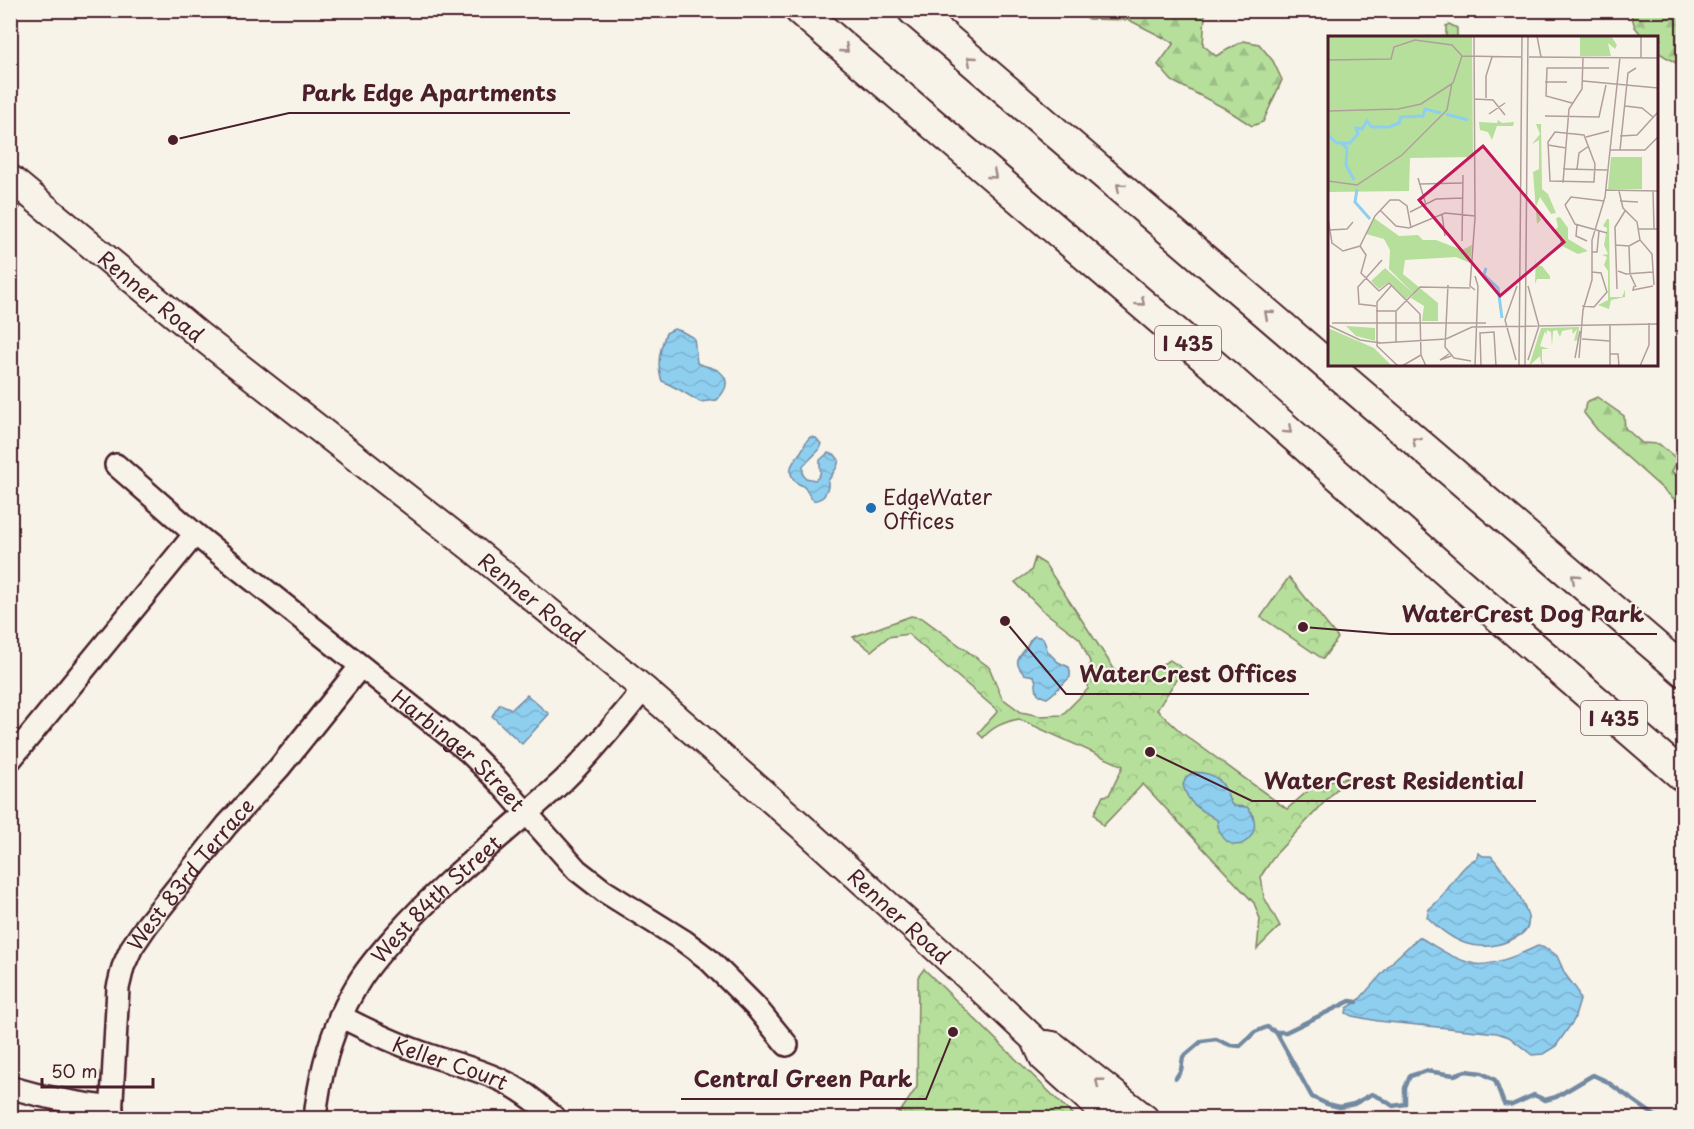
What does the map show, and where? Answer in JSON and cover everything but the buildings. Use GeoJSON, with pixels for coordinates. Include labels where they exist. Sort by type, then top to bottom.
{"type":"FeatureCollection","features":[{"type":"Feature","properties":{"kind":"highway","name":"I 435"},"geometry":{"type":"LineString","coordinates":[[800,10],[1222,372],[1683,777]]}},
{"type":"Feature","properties":{"kind":"highway"},"geometry":{"type":"LineString","coordinates":[[913,10],[1328,366]]}},
{"type":"Feature","properties":{"kind":"highway"},"geometry":{"type":"LineString","coordinates":[[1328,366],[1683,670]]}},
{"type":"Feature","properties":{"kind":"highway"},"geometry":{"type":"LineString","coordinates":[[1656,754],[1683,791]]}},
{"type":"Feature","properties":{"kind":"main road","name":"Renner Road"},"geometry":{"type":"LineString","coordinates":[[10,178],[199,334],[474,550],[644,689],[809,833],[971,980],[1035,1040],[1043,1058],[1109,1119]]}},
{"type":"Feature","properties":{"kind":"main road","name":"Renner Road"},"geometry":{"type":"LineString","coordinates":[[1035,1040],[1053,1045],[1145,1119]]}},
{"type":"Feature","properties":{"kind":"street","name":"Harbinger Street"},"geometry":{"type":"LineString","coordinates":[[116,465],[195,534],[469,752],[499,782],[577,870],[604,891],[684,941],[708,959],[755,1006],[787,1045]]}},
{"type":"Feature","properties":{"kind":"street"},"geometry":{"type":"LineString","coordinates":[[10,760],[195,534]]}},
{"type":"Feature","properties":{"kind":"street","name":"West 83rd Terrace"},"geometry":{"type":"LineString","coordinates":[[112,1113],[118,988],[123,967],[132,947],[147,925],[221,834],[279,768],[360,667]]}},
{"type":"Feature","properties":{"kind":"street","name":"West 84th Street"},"geometry":{"type":"LineString","coordinates":[[315,1119],[317,1094],[326,1054],[340,1016],[357,984],[376,957],[416,912],[466,864],[527,814],[564,779],[644,689]]}},
{"type":"Feature","properties":{"kind":"street","name":"Keller Court"},"geometry":{"type":"LineString","coordinates":[[340,1016],[384,1039],[478,1070],[508,1083],[530,1096],[555,1119]]}},
{"type":"Feature","properties":{"kind":"street"},"geometry":{"type":"LineString","coordinates":[[10,1087],[112,1113]]}},
{"type":"Feature","properties":{"kind":"green space"},"geometry":{"type":"Polygon","coordinates":[[[1075,11],[1202,11],[1205,15],[1203,45],[1216,56],[1243,41],[1259,44],[1273,61],[1282,80],[1263,122],[1252,126],[1226,109],[1172,81],[1158,65],[1174,43],[1129,20],[1088,19],[1075,11]]]}},
{"type":"Feature","properties":{"kind":"green space"},"geometry":{"type":"Polygon","coordinates":[[[1630,11],[1683,11],[1683,64],[1676,63],[1658,52],[1658,36],[1642,36],[1635,27],[1630,11]]]}},
{"type":"Feature","properties":{"kind":"green space"},"geometry":{"type":"Polygon","coordinates":[[[1449,24],[1457,28],[1457,36],[1446,36],[1446,26],[1449,24]]]}},
{"type":"Feature","properties":{"kind":"green space"},"geometry":{"type":"Polygon","coordinates":[[[11,195],[22,205],[11,220],[11,195]]]}},
{"type":"Feature","properties":{"kind":"green space"},"geometry":{"type":"Polygon","coordinates":[[[1597,397],[1624,416],[1625,428],[1642,443],[1659,444],[1677,459],[1672,472],[1683,479],[1683,507],[1599,432],[1584,413],[1586,402],[1597,397]]]}},
{"type":"Feature","properties":{"kind":"green space"},"geometry":{"type":"Polygon","coordinates":[[[1035,558],[1045,564],[1124,684],[1170,660],[1183,669],[1157,710],[1182,733],[1287,809],[1317,783],[1347,778],[1275,855],[1261,876],[1264,897],[1280,926],[1257,949],[1260,919],[1254,903],[1143,784],[1103,826],[1094,814],[1103,796],[1109,795],[1123,766],[1019,719],[1000,725],[983,738],[978,733],[998,711],[908,634],[888,637],[871,651],[853,637],[911,616],[922,618],[989,667],[1002,698],[1021,712],[1040,716],[1062,715],[1088,689],[1090,662],[1080,639],[1041,609],[1015,582],[1031,571],[1035,558]]]}},
{"type":"Feature","properties":{"kind":"green space"},"geometry":{"type":"Polygon","coordinates":[[[1289,577],[1338,638],[1323,659],[1261,617],[1289,577]]]}},
{"type":"Feature","properties":{"kind":"green space"},"geometry":{"type":"Polygon","coordinates":[[[924,969],[1076,1118],[896,1118],[917,1087],[918,977],[924,969]]]}},
{"type":"Feature","properties":{"kind":"water"},"geometry":{"type":"Polygon","coordinates":[[[674,329],[694,338],[697,363],[717,370],[725,378],[725,390],[717,400],[700,402],[662,381],[659,369],[661,351],[666,333],[674,329]]]}},
{"type":"Feature","properties":{"kind":"water"},"geometry":{"type":"Polygon","coordinates":[[[810,437],[816,438],[821,444],[819,450],[803,466],[803,475],[806,478],[815,480],[818,478],[820,460],[828,453],[835,455],[839,460],[828,481],[824,496],[816,500],[811,498],[791,474],[793,463],[810,437]]]}},
{"type":"Feature","properties":{"kind":"water"},"geometry":{"type":"Polygon","coordinates":[[[1035,636],[1043,638],[1048,652],[1058,662],[1069,667],[1070,672],[1070,677],[1047,698],[1037,692],[1034,676],[1024,674],[1018,664],[1021,655],[1035,636]]]}},
{"type":"Feature","properties":{"kind":"water"},"geometry":{"type":"Polygon","coordinates":[[[527,695],[549,714],[522,744],[492,716],[500,704],[512,709],[527,695]]]}},
{"type":"Feature","properties":{"kind":"water"},"geometry":{"type":"Polygon","coordinates":[[[1194,772],[1215,777],[1223,784],[1231,804],[1247,807],[1253,816],[1253,833],[1242,844],[1235,845],[1228,842],[1220,832],[1217,820],[1192,803],[1183,785],[1186,777],[1194,772]]]}},
{"type":"Feature","properties":{"kind":"water"},"geometry":{"type":"Polygon","coordinates":[[[1478,853],[1491,856],[1502,869],[1521,899],[1528,918],[1527,928],[1521,934],[1511,940],[1487,946],[1476,946],[1456,939],[1427,917],[1429,909],[1442,897],[1457,875],[1477,858],[1478,853]]]}},
{"type":"Feature","properties":{"kind":"water"},"geometry":{"type":"Polygon","coordinates":[[[1419,937],[1453,956],[1475,964],[1516,956],[1538,946],[1548,949],[1557,956],[1565,974],[1577,990],[1580,1000],[1574,1020],[1556,1046],[1543,1054],[1532,1055],[1509,1037],[1497,1033],[1378,1021],[1346,1013],[1347,1008],[1357,1002],[1395,959],[1419,937]]]}},
{"type":"Feature","properties":{"kind":"waterway"},"geometry":{"type":"LineString","coordinates":[[1176,1078],[1181,1070],[1183,1057],[1202,1041],[1216,1039],[1230,1045],[1240,1046],[1255,1032],[1267,1027],[1276,1032],[1286,1032],[1350,1001],[1357,1002]]}},
{"type":"Feature","properties":{"kind":"waterway"},"geometry":{"type":"LineString","coordinates":[[1276,1032],[1312,1097],[1340,1107],[1354,1104],[1372,1094],[1393,1106],[1405,1104],[1405,1088],[1410,1076],[1426,1071],[1454,1075],[1466,1071],[1482,1073],[1495,1080],[1504,1104],[1512,1105],[1534,1095],[1545,1100],[1556,1097],[1593,1075],[1606,1081],[1658,1118]]}},
{"type":"Feature","properties":{"kind":"place","name":"Park Edge Apartments"},"geometry":{"type":"Point","coordinates":[173,140]}},
{"type":"Feature","properties":{"kind":"place","name":"EdgeWater Offices"},"geometry":{"type":"Point","coordinates":[871,508]}},
{"type":"Feature","properties":{"kind":"place","name":"WaterCrest Offices"},"geometry":{"type":"Point","coordinates":[1005,621]}},
{"type":"Feature","properties":{"kind":"place","name":"WaterCrest Dog Park"},"geometry":{"type":"Point","coordinates":[1303,627]}},
{"type":"Feature","properties":{"kind":"place","name":"WaterCrest Residential"},"geometry":{"type":"Point","coordinates":[1150,752]}},
{"type":"Feature","properties":{"kind":"place","name":"Central Green Park"},"geometry":{"type":"Point","coordinates":[953,1032]}}]}
